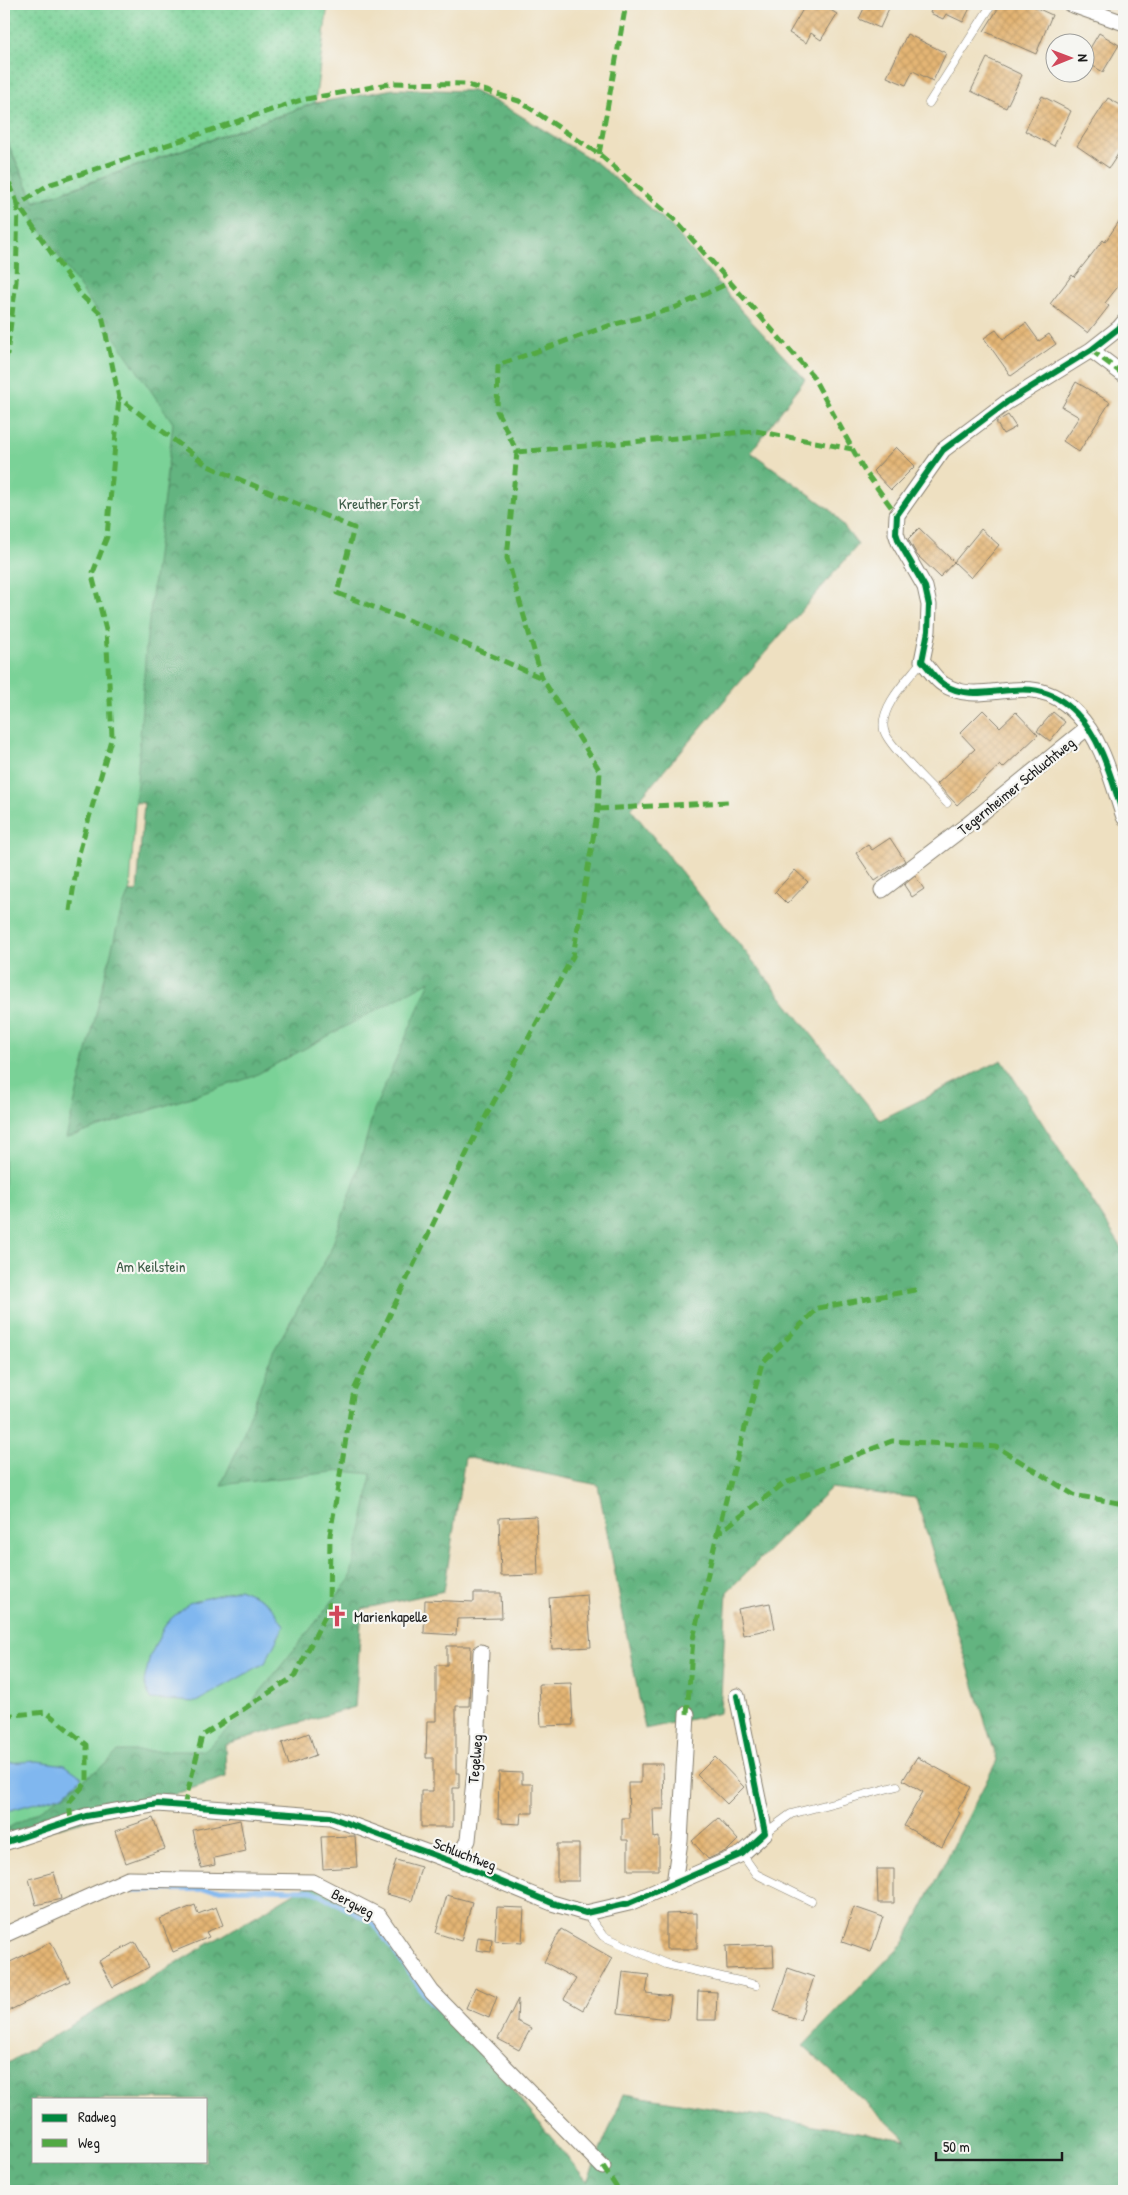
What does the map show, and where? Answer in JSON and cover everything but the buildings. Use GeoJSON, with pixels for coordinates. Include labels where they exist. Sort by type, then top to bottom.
{"type":"FeatureCollection","features":[{"type":"Feature","properties":{"kind":"street"},"geometry":{"type":"LineString","coordinates":[[1070,4],[1124,23]]}},
{"type":"Feature","properties":{"kind":"street"},"geometry":{"type":"LineString","coordinates":[[922,661],[928,631],[929,604],[925,587],[899,542],[896,532],[897,515],[943,450],[1007,402],[1091,350],[1124,322]]}},
{"type":"Feature","properties":{"kind":"street"},"geometry":{"type":"LineString","coordinates":[[1091,350],[1124,375]]}},
{"type":"Feature","properties":{"kind":"street","name":"Tegernheimer Schluchtweg"},"geometry":{"type":"LineString","coordinates":[[882,890],[967,825],[1087,728],[1077,714],[1057,696],[1039,690],[1021,688],[986,692],[962,691],[943,684],[922,661]]}},
{"type":"Feature","properties":{"kind":"street"},"geometry":{"type":"LineString","coordinates":[[1087,728],[1101,750],[1124,817]]}},
{"type":"Feature","properties":{"kind":"street","name":"Tegelweg"},"geometry":{"type":"LineString","coordinates":[[456,1863],[468,1840],[477,1750],[480,1652]]}},
{"type":"Feature","properties":{"kind":"street"},"geometry":{"type":"LineString","coordinates":[[737,1696],[765,1833]]}},
{"type":"Feature","properties":{"kind":"street"},"geometry":{"type":"LineString","coordinates":[[674,1884],[680,1841],[687,1714]]}},
{"type":"Feature","properties":{"kind":"street","name":"Schluchtweg"},"geometry":{"type":"LineString","coordinates":[[4,1843],[86,1816],[158,1804],[330,1817],[456,1863],[552,1903],[586,1913],[630,1903],[742,1854],[765,1833]]}},
{"type":"Feature","properties":{"kind":"street","name":"Bergweg"},"geometry":{"type":"LineString","coordinates":[[4,1935],[128,1879],[313,1882],[379,1916],[432,1992],[603,2167]]}},
{"type":"Feature","properties":{"kind":"lane"},"geometry":{"type":"LineString","coordinates":[[929,103],[992,4]]}},
{"type":"Feature","properties":{"kind":"lane"},"geometry":{"type":"LineString","coordinates":[[922,661],[898,690],[885,712],[884,731],[894,747],[948,803]]}},
{"type":"Feature","properties":{"kind":"lane"},"geometry":{"type":"LineString","coordinates":[[765,1833],[791,1814],[897,1786]]}},
{"type":"Feature","properties":{"kind":"lane"},"geometry":{"type":"LineString","coordinates":[[742,1854],[756,1874],[811,1902]]}},
{"type":"Feature","properties":{"kind":"lane"},"geometry":{"type":"LineString","coordinates":[[586,1913],[603,1936],[666,1964],[756,1984]]}},
{"type":"Feature","properties":{"kind":"green space"},"geometry":{"type":"Polygon","coordinates":[[[4,4],[328,4],[315,103],[34,202],[4,135],[4,4]]]}},
{"type":"Feature","properties":{"kind":"green space","name":"Kreuther Forst"},"geometry":{"type":"Polygon","coordinates":[[[394,89],[473,91],[513,111],[597,163],[672,227],[740,309],[805,379],[751,452],[831,510],[858,545],[631,809],[880,1120],[1002,1060],[1124,1251],[1124,2191],[4,2191],[4,2065],[313,1882],[379,1916],[432,1992],[587,2181],[624,2094],[907,2140],[803,2046],[905,1941],[997,1760],[916,1498],[831,1488],[727,1592],[720,1713],[645,1729],[598,1485],[465,1457],[444,1591],[362,1609],[355,1707],[225,1744],[226,1777],[158,1800],[4,1843],[4,135],[35,202],[315,103],[394,89]],[[80,799],[69,889],[137,892],[144,803],[80,799]]]}},
{"type":"Feature","properties":{"kind":"green space","name":"Am Keilstein"},"geometry":{"type":"Polygon","coordinates":[[[4,152],[19,198],[173,423],[146,646],[130,889],[120,915],[66,1138],[252,1077],[430,981],[374,1110],[355,1181],[330,1252],[273,1352],[238,1448],[221,1485],[342,1471],[371,1474],[367,1503],[350,1579],[238,1720],[207,1748],[201,1751],[118,1751],[107,1763],[36,1813],[4,1830],[4,152]]]}},
{"type":"Feature","properties":{"kind":"water"},"geometry":{"type":"Polygon","coordinates":[[[239,1589],[266,1602],[284,1626],[265,1663],[196,1702],[150,1699],[144,1682],[150,1656],[166,1623],[189,1603],[239,1589]]]}},
{"type":"Feature","properties":{"kind":"water"},"geometry":{"type":"Polygon","coordinates":[[[37,1761],[65,1765],[82,1777],[63,1795],[4,1812],[4,1763],[37,1761]]]}},
{"type":"Feature","properties":{"kind":"waterway"},"geometry":{"type":"LineString","coordinates":[[131,1890],[311,1890],[374,1923],[427,1998],[455,2026]]}},
{"type":"Feature","properties":{"kind":"marked path"},"geometry":{"type":"LineString","coordinates":[[599,154],[626,4]]}},
{"type":"Feature","properties":{"kind":"marked path"},"geometry":{"type":"LineString","coordinates":[[4,361],[7,354],[16,282],[18,205],[48,185],[301,100],[394,83],[465,84],[519,101],[599,154],[675,220],[812,375],[864,470],[897,515]]}},
{"type":"Feature","properties":{"kind":"marked path"},"geometry":{"type":"LineString","coordinates":[[4,169],[18,205],[80,294],[102,315],[119,398],[208,466],[354,528],[337,593],[431,629],[542,678]]}},
{"type":"Feature","properties":{"kind":"marked path"},"geometry":{"type":"LineString","coordinates":[[184,1806],[202,1736],[295,1676],[329,1608],[330,1535],[354,1390],[473,1140],[573,956],[598,809],[600,771],[542,678],[507,558],[517,452],[497,411],[498,365],[608,326],[672,309],[731,282]]}},
{"type":"Feature","properties":{"kind":"marked path"},"geometry":{"type":"LineString","coordinates":[[1091,350],[1124,375]]}},
{"type":"Feature","properties":{"kind":"marked path"},"geometry":{"type":"LineString","coordinates":[[70,911],[78,857],[112,736],[106,630],[92,575],[107,537],[119,398]]}},
{"type":"Feature","properties":{"kind":"marked path"},"geometry":{"type":"LineString","coordinates":[[517,452],[756,431],[852,449]]}},
{"type":"Feature","properties":{"kind":"marked path"},"geometry":{"type":"LineString","coordinates":[[598,809],[728,802]]}},
{"type":"Feature","properties":{"kind":"marked path"},"geometry":{"type":"LineString","coordinates":[[717,1534],[762,1363],[818,1308],[920,1289]]}},
{"type":"Feature","properties":{"kind":"marked path"},"geometry":{"type":"LineString","coordinates":[[687,1714],[693,1639],[717,1534],[783,1484],[892,1441],[997,1447],[1074,1495],[1124,1504]]}},
{"type":"Feature","properties":{"kind":"marked path"},"geometry":{"type":"LineString","coordinates":[[4,1716],[46,1712],[87,1745],[87,1782],[69,1802],[71,1821]]}},
{"type":"Feature","properties":{"kind":"marked path"},"geometry":{"type":"LineString","coordinates":[[603,2167],[619,2191]]}},
{"type":"Feature","properties":{"kind":"cycle path"},"geometry":{"type":"LineString","coordinates":[[1124,322],[1091,350],[1007,402],[943,450],[897,515],[896,533],[899,542],[925,587],[929,605],[928,631],[922,661],[940,682],[959,691],[974,693],[1024,689],[1041,692],[1058,699],[1076,713],[1093,736],[1106,762],[1124,817]]}},
{"type":"Feature","properties":{"kind":"cycle path"},"geometry":{"type":"LineString","coordinates":[[4,1843],[86,1816],[158,1804],[330,1817],[456,1863],[552,1903],[586,1913],[629,1903],[742,1854],[765,1833],[737,1696]]}},
{"type":"Feature","properties":{"kind":"place","name":"Marienkapelle"},"geometry":{"type":"Point","coordinates":[337,1616]}}]}
